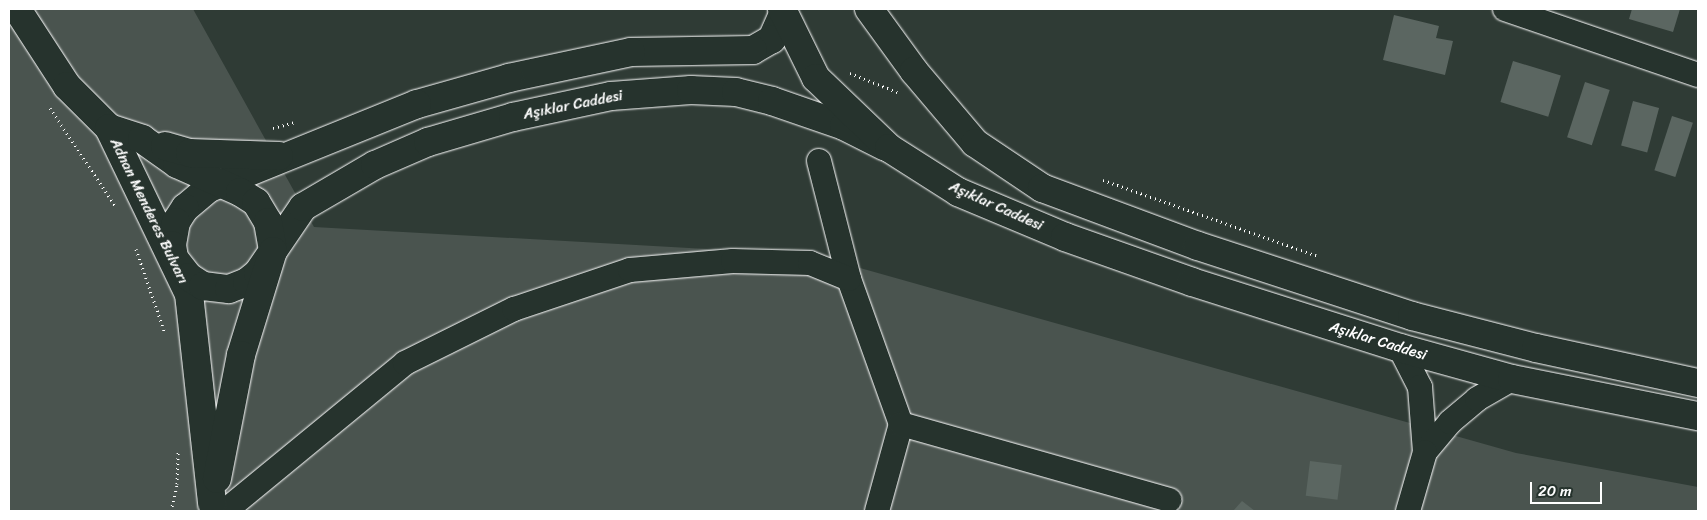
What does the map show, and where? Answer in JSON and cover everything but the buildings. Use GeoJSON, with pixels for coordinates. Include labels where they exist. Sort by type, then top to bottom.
{"type":"FeatureCollection","features":[{"type":"Feature","properties":{"kind":"street","name":"Adnan Menderes Bulvarı"},"geometry":{"type":"LineString","coordinates":[[17,9],[67,86],[109,128],[174,258],[188,294],[215,509]]}},
{"type":"Feature","properties":{"kind":"street"},"geometry":{"type":"LineString","coordinates":[[869,9],[914,71],[976,143],[1042,188],[1198,246],[1412,316],[1536,348],[1698,383]]}},
{"type":"Feature","properties":{"kind":"street"},"geometry":{"type":"LineString","coordinates":[[1505,9],[1698,76]]}},
{"type":"Feature","properties":{"kind":"street"},"geometry":{"type":"LineString","coordinates":[[787,10],[816,78],[889,148]]}},
{"type":"Feature","properties":{"kind":"street"},"geometry":{"type":"LineString","coordinates":[[273,251],[258,273],[247,282],[229,289],[203,286],[189,277],[174,258],[173,234],[179,215],[198,195],[417,104],[508,78],[631,52],[753,50],[772,39],[787,10]]}},
{"type":"Feature","properties":{"kind":"street","name":"Aşıklar Caddesi"},"geometry":{"type":"LineString","coordinates":[[273,251],[303,207],[375,165],[428,142],[503,120],[611,96],[691,90],[736,92],[772,101],[844,126],[889,148],[958,192],[1065,237],[1192,282],[1400,348],[1512,379],[1698,416]]}},
{"type":"Feature","properties":{"kind":"street"},"geometry":{"type":"LineString","coordinates":[[109,128],[142,140],[190,153],[292,155]]}},
{"type":"Feature","properties":{"kind":"street"},"geometry":{"type":"LineString","coordinates":[[142,140],[177,164],[220,185],[240,192],[264,211],[272,236],[273,251],[255,316],[241,355],[215,509]]}},
{"type":"Feature","properties":{"kind":"street"},"geometry":{"type":"LineString","coordinates":[[819,161],[849,279],[901,424],[877,511]]}},
{"type":"Feature","properties":{"kind":"street"},"geometry":{"type":"LineString","coordinates":[[215,509],[405,363],[514,309],[630,270],[733,261],[810,263],[849,279]]}},
{"type":"Feature","properties":{"kind":"street"},"geometry":{"type":"LineString","coordinates":[[1400,348],[1420,387],[1425,452],[1408,511]]}},
{"type":"Feature","properties":{"kind":"street"},"geometry":{"type":"LineString","coordinates":[[1425,452],[1450,422],[1470,405],[1512,379]]}},
{"type":"Feature","properties":{"kind":"street"},"geometry":{"type":"LineString","coordinates":[[901,424],[1169,500]]}},
{"type":"Feature","properties":{"kind":"path"},"geometry":{"type":"LineString","coordinates":[[46,102],[121,214]]}},
{"type":"Feature","properties":{"kind":"path"},"geometry":{"type":"LineString","coordinates":[[132,241],[148,276],[168,341]]}},
{"type":"Feature","properties":{"kind":"path"},"geometry":{"type":"LineString","coordinates":[[171,511],[177,484],[178,448]]}},
{"type":"Feature","properties":{"kind":"shaded area"},"geometry":{"type":"Polygon","coordinates":[[[9,9],[193,9],[314,227],[814,255],[1516,453],[1698,487],[1698,511],[9,511],[9,9]]]}}]}
